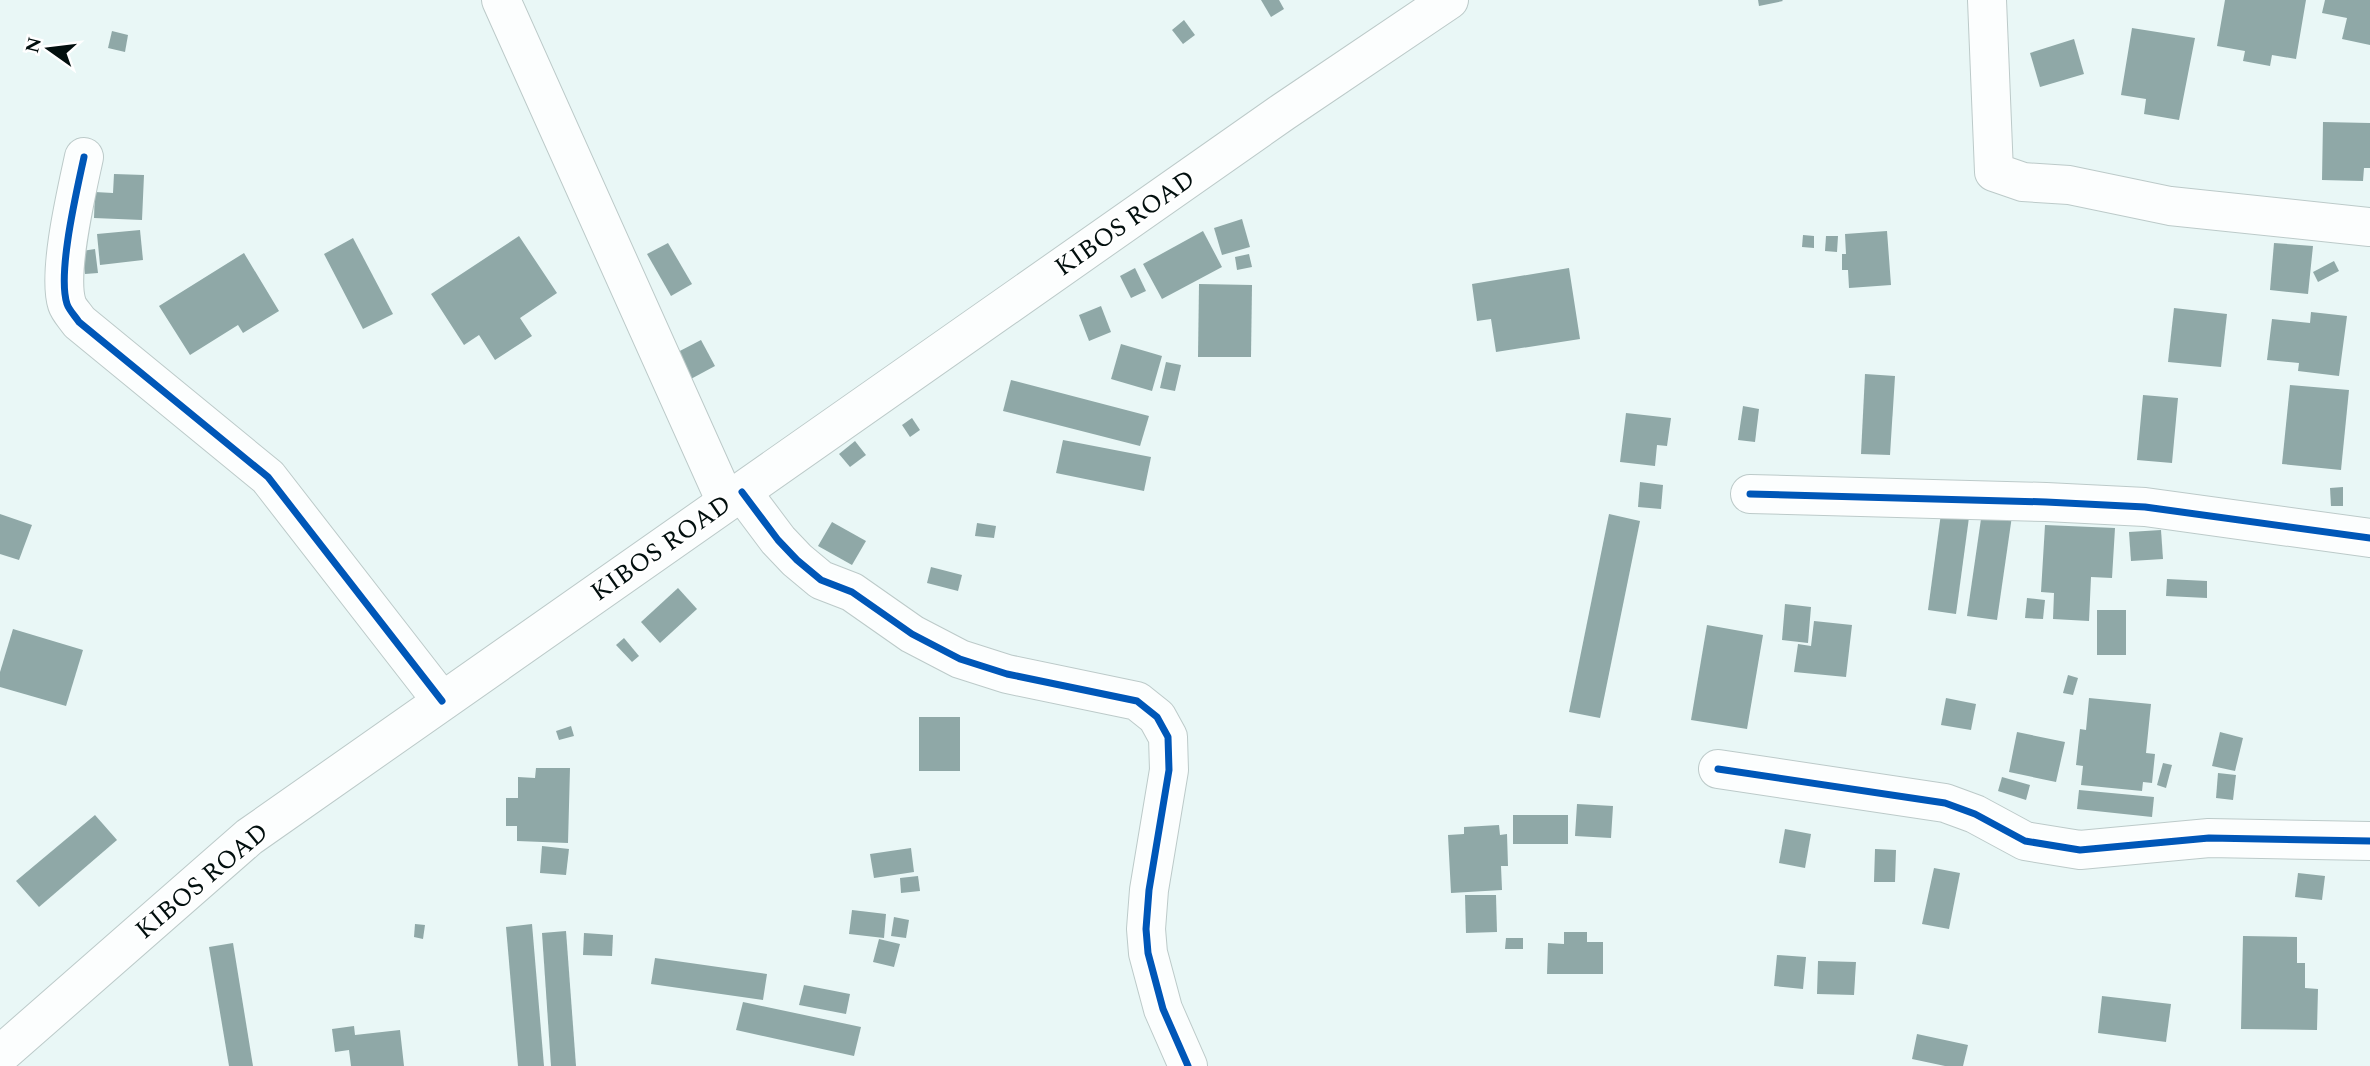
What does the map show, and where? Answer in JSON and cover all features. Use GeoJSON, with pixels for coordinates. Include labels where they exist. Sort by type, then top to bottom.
{"type":"FeatureCollection","features":[{"type":"Feature","properties":{"kind":"street"},"geometry":{"type":"LineString","coordinates":[[501,0],[734,497],[796,560],[821,580],[852,592],[912,634],[960,659],[1007,674],[1137,701],[1157,717],[1168,737],[1169,770],[1149,890],[1146,929],[1148,953],[1163,1009],[1188,1066]]}},
{"type":"Feature","properties":{"kind":"street","name":"KIBOS ROAD"},"geometry":{"type":"LineString","coordinates":[[0,1055],[249,837],[1283,112],[1449,0]]}},
{"type":"Feature","properties":{"kind":"street"},"geometry":{"type":"LineString","coordinates":[[1987,0],[1994,172],[2023,182],[2069,186],[2170,206],[2370,227]]}},
{"type":"Feature","properties":{"kind":"street"},"geometry":{"type":"LineString","coordinates":[[84,157],[69,233],[65,283],[67,304],[79,322],[268,477],[442,701]]}},
{"type":"Feature","properties":{"kind":"street"},"geometry":{"type":"LineString","coordinates":[[1750,494],[2145,507],[2370,538]]}},
{"type":"Feature","properties":{"kind":"street"},"geometry":{"type":"LineString","coordinates":[[1718,769],[1945,803],[1975,814],[2025,841],[2081,850],[2209,838],[2370,841]]}},
{"type":"Feature","properties":{"kind":"building"},"geometry":{"type":"Polygon","coordinates":[[[1261,0],[1279,0],[1284,9],[1271,17],[1261,0]]]}},
{"type":"Feature","properties":{"kind":"building"},"geometry":{"type":"Polygon","coordinates":[[[1758,0],[1782,0],[1783,1],[1759,6],[1758,0]]]}},
{"type":"Feature","properties":{"kind":"building"},"geometry":{"type":"Polygon","coordinates":[[[2225,0],[2306,0],[2296,59],[2272,55],[2270,66],[2243,61],[2245,51],[2217,46],[2225,0]]]}},
{"type":"Feature","properties":{"kind":"building"},"geometry":{"type":"Polygon","coordinates":[[[2325,0],[2370,0],[2370,45],[2342,39],[2347,18],[2322,13],[2325,0]]]}},
{"type":"Feature","properties":{"kind":"building"},"geometry":{"type":"Polygon","coordinates":[[[1184,20],[1195,35],[1183,44],[1172,30],[1184,20]]]}},
{"type":"Feature","properties":{"kind":"building"},"geometry":{"type":"Polygon","coordinates":[[[2132,28],[2195,38],[2179,120],[2144,114],[2146,99],[2121,95],[2132,28]]]}},
{"type":"Feature","properties":{"kind":"building"},"geometry":{"type":"Polygon","coordinates":[[[112,31],[128,35],[125,52],[108,48],[112,31]]]}},
{"type":"Feature","properties":{"kind":"building"},"geometry":{"type":"Polygon","coordinates":[[[2074,39],[2084,74],[2040,87],[2030,53],[2074,39]]]}},
{"type":"Feature","properties":{"kind":"building"},"geometry":{"type":"Polygon","coordinates":[[[2323,122],[2370,123],[2370,168],[2364,168],[2363,181],[2322,180],[2323,122]]]}},
{"type":"Feature","properties":{"kind":"building"},"geometry":{"type":"Polygon","coordinates":[[[114,174],[144,175],[142,220],[94,218],[95,192],[113,193],[114,174]]]}},
{"type":"Feature","properties":{"kind":"building"},"geometry":{"type":"Polygon","coordinates":[[[1242,219],[1250,247],[1222,255],[1214,228],[1242,219]]]}},
{"type":"Feature","properties":{"kind":"building"},"geometry":{"type":"Polygon","coordinates":[[[140,230],[143,260],[100,265],[97,234],[140,230]]]}},
{"type":"Feature","properties":{"kind":"building"},"geometry":{"type":"Polygon","coordinates":[[[1203,231],[1222,267],[1162,299],[1143,264],[1203,231]]]}},
{"type":"Feature","properties":{"kind":"building"},"geometry":{"type":"Polygon","coordinates":[[[1887,231],[1891,285],[1849,288],[1848,270],[1842,270],[1842,254],[1846,254],[1845,234],[1887,231]]]}},
{"type":"Feature","properties":{"kind":"building"},"geometry":{"type":"Polygon","coordinates":[[[1803,235],[1814,236],[1814,248],[1802,247],[1803,235]]]}},
{"type":"Feature","properties":{"kind":"building"},"geometry":{"type":"Polygon","coordinates":[[[519,236],[557,293],[520,318],[532,336],[495,360],[479,335],[464,345],[431,294],[519,236]]]}},
{"type":"Feature","properties":{"kind":"building"},"geometry":{"type":"Polygon","coordinates":[[[1826,236],[1838,236],[1837,252],[1825,251],[1826,236]]]}},
{"type":"Feature","properties":{"kind":"building"},"geometry":{"type":"Polygon","coordinates":[[[353,238],[393,314],[363,329],[324,254],[353,238]]]}},
{"type":"Feature","properties":{"kind":"building"},"geometry":{"type":"Polygon","coordinates":[[[668,243],[692,284],[671,296],[647,254],[668,243]]]}},
{"type":"Feature","properties":{"kind":"building"},"geometry":{"type":"Polygon","coordinates":[[[2274,243],[2313,246],[2308,294],[2270,290],[2274,243]]]}},
{"type":"Feature","properties":{"kind":"building"},"geometry":{"type":"Polygon","coordinates":[[[95,249],[98,273],[85,274],[82,251],[95,249]]]}},
{"type":"Feature","properties":{"kind":"building"},"geometry":{"type":"Polygon","coordinates":[[[244,253],[279,311],[243,333],[238,325],[190,355],[159,306],[244,253]]]}},
{"type":"Feature","properties":{"kind":"building"},"geometry":{"type":"Polygon","coordinates":[[[1249,254],[1252,267],[1237,270],[1235,257],[1249,254]]]}},
{"type":"Feature","properties":{"kind":"building"},"geometry":{"type":"Polygon","coordinates":[[[2334,261],[2339,271],[2318,282],[2313,272],[2334,261]]]}},
{"type":"Feature","properties":{"kind":"building"},"geometry":{"type":"Polygon","coordinates":[[[1135,268],[1146,291],[1131,298],[1120,276],[1135,268]]]}},
{"type":"Feature","properties":{"kind":"building"},"geometry":{"type":"Polygon","coordinates":[[[1569,268],[1580,339],[1496,352],[1491,319],[1477,321],[1472,284],[1569,268]]]}},
{"type":"Feature","properties":{"kind":"building"},"geometry":{"type":"Polygon","coordinates":[[[1199,284],[1252,285],[1251,357],[1198,357],[1199,284]]]}},
{"type":"Feature","properties":{"kind":"building"},"geometry":{"type":"Polygon","coordinates":[[[1101,306],[1111,332],[1089,341],[1079,315],[1101,306]]]}},
{"type":"Feature","properties":{"kind":"building"},"geometry":{"type":"Polygon","coordinates":[[[2174,308],[2227,314],[2221,367],[2168,362],[2174,308]]]}},
{"type":"Feature","properties":{"kind":"building"},"geometry":{"type":"Polygon","coordinates":[[[2311,312],[2347,316],[2339,376],[2298,371],[2299,363],[2267,360],[2272,319],[2310,323],[2311,312]]]}},
{"type":"Feature","properties":{"kind":"building"},"geometry":{"type":"Polygon","coordinates":[[[701,340],[715,366],[689,380],[674,354],[701,340]]]}},
{"type":"Feature","properties":{"kind":"building"},"geometry":{"type":"Polygon","coordinates":[[[1121,344],[1162,356],[1152,391],[1111,379],[1121,344]]]}},
{"type":"Feature","properties":{"kind":"building"},"geometry":{"type":"Polygon","coordinates":[[[1166,362],[1181,365],[1175,391],[1160,388],[1166,362]]]}},
{"type":"Feature","properties":{"kind":"building"},"geometry":{"type":"Polygon","coordinates":[[[1865,374],[1895,376],[1890,455],[1861,454],[1865,374]]]}},
{"type":"Feature","properties":{"kind":"building"},"geometry":{"type":"Polygon","coordinates":[[[1011,380],[1149,416],[1140,446],[1003,411],[1011,380]]]}},
{"type":"Feature","properties":{"kind":"building"},"geometry":{"type":"Polygon","coordinates":[[[2290,385],[2349,390],[2341,470],[2282,464],[2290,385]]]}},
{"type":"Feature","properties":{"kind":"building"},"geometry":{"type":"Polygon","coordinates":[[[2143,395],[2178,398],[2172,463],[2137,460],[2143,395]]]}},
{"type":"Feature","properties":{"kind":"building"},"geometry":{"type":"Polygon","coordinates":[[[1743,406],[1759,409],[1755,442],[1738,440],[1743,406]]]}},
{"type":"Feature","properties":{"kind":"building"},"geometry":{"type":"Polygon","coordinates":[[[1626,413],[1671,418],[1667,446],[1657,445],[1655,466],[1620,462],[1626,413]]]}},
{"type":"Feature","properties":{"kind":"building"},"geometry":{"type":"Polygon","coordinates":[[[912,418],[920,430],[910,437],[902,425],[912,418]]]}},
{"type":"Feature","properties":{"kind":"building"},"geometry":{"type":"Polygon","coordinates":[[[1063,440],[1151,457],[1144,491],[1056,473],[1063,440]]]}},
{"type":"Feature","properties":{"kind":"building"},"geometry":{"type":"Polygon","coordinates":[[[855,441],[866,455],[850,467],[839,454],[855,441]]]}},
{"type":"Feature","properties":{"kind":"building"},"geometry":{"type":"Polygon","coordinates":[[[1640,482],[1663,485],[1661,509],[1638,507],[1640,482]]]}},
{"type":"Feature","properties":{"kind":"building"},"geometry":{"type":"Polygon","coordinates":[[[2343,487],[2343,506],[2331,506],[2330,488],[2343,487]]]}},
{"type":"Feature","properties":{"kind":"building"},"geometry":{"type":"Polygon","coordinates":[[[1942,506],[1970,510],[1956,614],[1928,610],[1942,506]]]}},
{"type":"Feature","properties":{"kind":"building"},"geometry":{"type":"Polygon","coordinates":[[[1982,512],[2012,516],[1997,620],[1967,616],[1982,512]]]}},
{"type":"Feature","properties":{"kind":"building"},"geometry":{"type":"Polygon","coordinates":[[[0,514],[32,525],[19,560],[0,554],[0,514]]]}},
{"type":"Feature","properties":{"kind":"building"},"geometry":{"type":"Polygon","coordinates":[[[1609,514],[1640,521],[1600,718],[1569,712],[1609,514]]]}},
{"type":"Feature","properties":{"kind":"building"},"geometry":{"type":"Polygon","coordinates":[[[832,522],[866,541],[852,565],[818,546],[832,522]]]}},
{"type":"Feature","properties":{"kind":"building"},"geometry":{"type":"Polygon","coordinates":[[[977,523],[996,526],[994,538],[975,536],[977,523]]]}},
{"type":"Feature","properties":{"kind":"building"},"geometry":{"type":"Polygon","coordinates":[[[2045,525],[2115,528],[2112,578],[2091,577],[2089,621],[2053,619],[2054,593],[2041,592],[2045,525]]]}},
{"type":"Feature","properties":{"kind":"building"},"geometry":{"type":"Polygon","coordinates":[[[2161,530],[2163,559],[2131,561],[2129,532],[2161,530]]]}},
{"type":"Feature","properties":{"kind":"building"},"geometry":{"type":"Polygon","coordinates":[[[931,567],[962,575],[958,591],[927,583],[931,567]]]}},
{"type":"Feature","properties":{"kind":"building"},"geometry":{"type":"Polygon","coordinates":[[[2167,579],[2207,581],[2207,598],[2166,596],[2167,579]]]}},
{"type":"Feature","properties":{"kind":"building"},"geometry":{"type":"Polygon","coordinates":[[[678,588],[697,609],[660,643],[641,622],[678,588]]]}},
{"type":"Feature","properties":{"kind":"building"},"geometry":{"type":"Polygon","coordinates":[[[2027,598],[2045,600],[2043,619],[2025,618],[2027,598]]]}},
{"type":"Feature","properties":{"kind":"building"},"geometry":{"type":"Polygon","coordinates":[[[1785,604],[1811,607],[1808,643],[1782,640],[1785,604]]]}},
{"type":"Feature","properties":{"kind":"building"},"geometry":{"type":"Polygon","coordinates":[[[2097,610],[2126,610],[2126,655],[2097,655],[2097,610]]]}},
{"type":"Feature","properties":{"kind":"building"},"geometry":{"type":"Polygon","coordinates":[[[1814,621],[1852,625],[1846,677],[1794,672],[1798,644],[1811,646],[1814,621]]]}},
{"type":"Feature","properties":{"kind":"building"},"geometry":{"type":"Polygon","coordinates":[[[1707,625],[1763,635],[1747,729],[1691,720],[1707,625]]]}},
{"type":"Feature","properties":{"kind":"building"},"geometry":{"type":"Polygon","coordinates":[[[13,629],[83,650],[66,706],[0,687],[0,672],[13,629]]]}},
{"type":"Feature","properties":{"kind":"building"},"geometry":{"type":"Polygon","coordinates":[[[624,638],[639,656],[632,662],[616,645],[624,638]]]}},
{"type":"Feature","properties":{"kind":"building"},"geometry":{"type":"Polygon","coordinates":[[[2068,675],[2078,678],[2073,695],[2063,693],[2068,675]]]}},
{"type":"Feature","properties":{"kind":"building"},"geometry":{"type":"Polygon","coordinates":[[[1946,698],[1976,704],[1971,730],[1941,725],[1946,698]]]}},
{"type":"Feature","properties":{"kind":"building"},"geometry":{"type":"Polygon","coordinates":[[[2089,698],[2151,704],[2146,753],[2155,754],[2152,783],[2143,782],[2142,791],[2081,785],[2083,766],[2076,765],[2080,729],[2086,730],[2089,698]]]}},
{"type":"Feature","properties":{"kind":"building"},"geometry":{"type":"Polygon","coordinates":[[[919,717],[960,717],[960,771],[919,771],[919,717]]]}},
{"type":"Feature","properties":{"kind":"building"},"geometry":{"type":"Polygon","coordinates":[[[571,726],[574,736],[559,740],[556,731],[571,726]]]}},
{"type":"Feature","properties":{"kind":"building"},"geometry":{"type":"Polygon","coordinates":[[[2017,732],[2065,742],[2056,782],[2009,772],[2017,732]]]}},
{"type":"Feature","properties":{"kind":"building"},"geometry":{"type":"Polygon","coordinates":[[[2220,732],[2243,738],[2235,771],[2212,766],[2220,732]]]}},
{"type":"Feature","properties":{"kind":"building"},"geometry":{"type":"Polygon","coordinates":[[[2163,763],[2172,765],[2166,788],[2157,785],[2163,763]]]}},
{"type":"Feature","properties":{"kind":"building"},"geometry":{"type":"Polygon","coordinates":[[[536,768],[570,768],[568,843],[517,841],[517,826],[506,826],[506,798],[518,798],[518,777],[535,778],[536,768]]]}},
{"type":"Feature","properties":{"kind":"building"},"geometry":{"type":"Polygon","coordinates":[[[2218,773],[2236,775],[2233,800],[2216,798],[2218,773]]]}},
{"type":"Feature","properties":{"kind":"building"},"geometry":{"type":"Polygon","coordinates":[[[2002,777],[2030,785],[2026,800],[1998,791],[2002,777]]]}},
{"type":"Feature","properties":{"kind":"building"},"geometry":{"type":"Polygon","coordinates":[[[2079,790],[2154,797],[2152,817],[2077,809],[2079,790]]]}},
{"type":"Feature","properties":{"kind":"building"},"geometry":{"type":"Polygon","coordinates":[[[1577,804],[1613,806],[1611,838],[1575,836],[1577,804]]]}},
{"type":"Feature","properties":{"kind":"building"},"geometry":{"type":"Polygon","coordinates":[[[95,815],[117,840],[39,907],[16,881],[95,815]]]}},
{"type":"Feature","properties":{"kind":"building"},"geometry":{"type":"Polygon","coordinates":[[[1513,815],[1568,815],[1568,844],[1513,844],[1513,815]]]}},
{"type":"Feature","properties":{"kind":"building"},"geometry":{"type":"Polygon","coordinates":[[[1499,825],[1500,835],[1507,834],[1508,866],[1501,866],[1502,890],[1451,893],[1448,835],[1464,834],[1464,827],[1499,825]]]}},
{"type":"Feature","properties":{"kind":"building"},"geometry":{"type":"Polygon","coordinates":[[[1785,829],[1811,834],[1805,868],[1779,863],[1785,829]]]}},
{"type":"Feature","properties":{"kind":"building"},"geometry":{"type":"Polygon","coordinates":[[[542,846],[569,849],[566,875],[540,873],[542,846]]]}},
{"type":"Feature","properties":{"kind":"building"},"geometry":{"type":"Polygon","coordinates":[[[911,848],[914,872],[874,878],[870,854],[911,848]]]}},
{"type":"Feature","properties":{"kind":"building"},"geometry":{"type":"Polygon","coordinates":[[[1875,849],[1896,850],[1895,882],[1874,882],[1875,849]]]}},
{"type":"Feature","properties":{"kind":"building"},"geometry":{"type":"Polygon","coordinates":[[[1934,868],[1960,873],[1949,929],[1922,924],[1934,868]]]}},
{"type":"Feature","properties":{"kind":"building"},"geometry":{"type":"Polygon","coordinates":[[[2298,873],[2325,876],[2322,900],[2295,897],[2298,873]]]}},
{"type":"Feature","properties":{"kind":"building"},"geometry":{"type":"Polygon","coordinates":[[[918,876],[920,891],[901,893],[900,878],[918,876]]]}},
{"type":"Feature","properties":{"kind":"building"},"geometry":{"type":"Polygon","coordinates":[[[1465,895],[1496,895],[1497,932],[1466,933],[1465,895]]]}},
{"type":"Feature","properties":{"kind":"building"},"geometry":{"type":"Polygon","coordinates":[[[852,910],[886,914],[884,938],[849,934],[852,910]]]}},
{"type":"Feature","properties":{"kind":"building"},"geometry":{"type":"Polygon","coordinates":[[[894,917],[909,920],[906,938],[891,936],[894,917]]]}},
{"type":"Feature","properties":{"kind":"building"},"geometry":{"type":"Polygon","coordinates":[[[415,924],[425,925],[423,939],[414,937],[415,924]]]}},
{"type":"Feature","properties":{"kind":"building"},"geometry":{"type":"Polygon","coordinates":[[[532,924],[544,1066],[518,1066],[506,927],[532,924]]]}},
{"type":"Feature","properties":{"kind":"building"},"geometry":{"type":"Polygon","coordinates":[[[566,931],[576,1066],[551,1066],[542,933],[566,931]]]}},
{"type":"Feature","properties":{"kind":"building"},"geometry":{"type":"Polygon","coordinates":[[[1564,932],[1587,932],[1587,942],[1603,942],[1603,974],[1547,974],[1548,943],[1564,944],[1564,932]]]}},
{"type":"Feature","properties":{"kind":"building"},"geometry":{"type":"Polygon","coordinates":[[[584,933],[613,935],[612,956],[583,955],[584,933]]]}},
{"type":"Feature","properties":{"kind":"building"},"geometry":{"type":"Polygon","coordinates":[[[2243,936],[2297,937],[2297,963],[2305,963],[2305,988],[2318,989],[2317,1030],[2241,1029],[2243,936]]]}},
{"type":"Feature","properties":{"kind":"building"},"geometry":{"type":"Polygon","coordinates":[[[1506,938],[1523,938],[1523,949],[1505,949],[1506,938]]]}},
{"type":"Feature","properties":{"kind":"building"},"geometry":{"type":"Polygon","coordinates":[[[879,939],[900,944],[894,967],[873,962],[879,939]]]}},
{"type":"Feature","properties":{"kind":"building"},"geometry":{"type":"Polygon","coordinates":[[[233,943],[253,1066],[229,1066],[209,947],[233,943]]]}},
{"type":"Feature","properties":{"kind":"building"},"geometry":{"type":"Polygon","coordinates":[[[1777,955],[1806,957],[1803,989],[1774,986],[1777,955]]]}},
{"type":"Feature","properties":{"kind":"building"},"geometry":{"type":"Polygon","coordinates":[[[655,958],[767,974],[763,1000],[651,984],[655,958]]]}},
{"type":"Feature","properties":{"kind":"building"},"geometry":{"type":"Polygon","coordinates":[[[1818,961],[1856,962],[1854,995],[1817,994],[1818,961]]]}},
{"type":"Feature","properties":{"kind":"building"},"geometry":{"type":"Polygon","coordinates":[[[804,985],[850,994],[846,1014],[799,1005],[804,985]]]}},
{"type":"Feature","properties":{"kind":"building"},"geometry":{"type":"Polygon","coordinates":[[[2102,996],[2171,1004],[2166,1042],[2098,1033],[2102,996]]]}},
{"type":"Feature","properties":{"kind":"building"},"geometry":{"type":"Polygon","coordinates":[[[743,1002],[861,1027],[854,1056],[736,1030],[743,1002]]]}},
{"type":"Feature","properties":{"kind":"building"},"geometry":{"type":"Polygon","coordinates":[[[354,1026],[355,1035],[400,1030],[404,1066],[351,1066],[349,1050],[335,1052],[332,1029],[354,1026]]]}},
{"type":"Feature","properties":{"kind":"building"},"geometry":{"type":"Polygon","coordinates":[[[1917,1034],[1968,1045],[1963,1066],[1945,1066],[1912,1059],[1917,1034]]]}},
{"type":"Feature","properties":{"kind":"cycle path"},"geometry":{"type":"LineString","coordinates":[[84,157],[64,273],[67,304],[71,311],[79,322],[268,477],[442,701]]}},
{"type":"Feature","properties":{"kind":"cycle path"},"geometry":{"type":"LineString","coordinates":[[742,492],[778,540],[797,560],[821,580],[852,592],[912,634],[960,659],[1007,674],[1137,701],[1157,717],[1168,737],[1169,770],[1149,890],[1146,929],[1148,953],[1163,1009],[1188,1066]]}},
{"type":"Feature","properties":{"kind":"cycle path"},"geometry":{"type":"LineString","coordinates":[[1750,494],[2145,507],[2370,538]]}},
{"type":"Feature","properties":{"kind":"cycle path"},"geometry":{"type":"LineString","coordinates":[[1718,769],[1945,803],[1975,814],[2025,841],[2080,850],[2209,838],[2370,841]]}}]}
